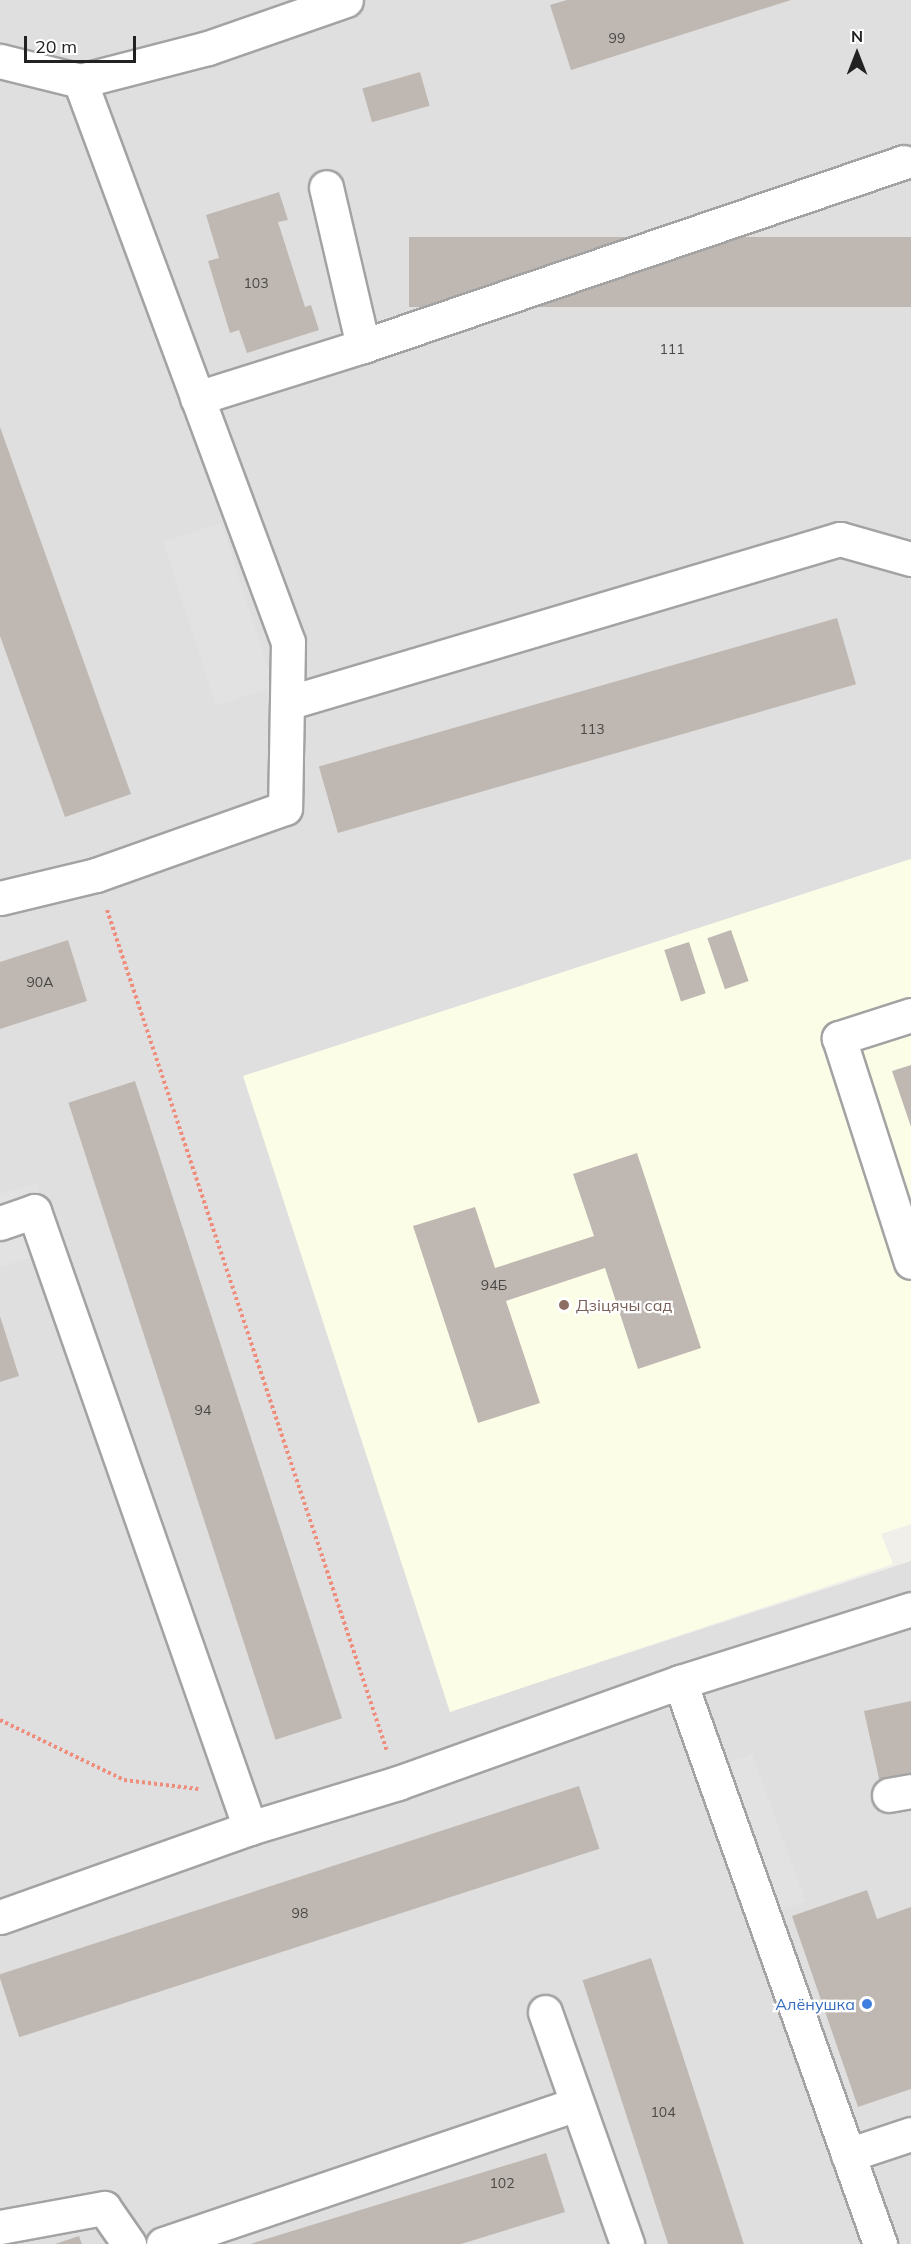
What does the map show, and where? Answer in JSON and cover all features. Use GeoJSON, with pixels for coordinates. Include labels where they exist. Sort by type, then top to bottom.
{"type":"FeatureCollection","features":[{"type":"Feature","properties":{"kind":"lane"},"geometry":{"type":"LineString","coordinates":[[0,61],[80,81],[208,48],[346,0]]}},
{"type":"Feature","properties":{"kind":"lane"},"geometry":{"type":"LineString","coordinates":[[0,898],[96,875],[285,808],[288,642],[80,81]]}},
{"type":"Feature","properties":{"kind":"lane"},"geometry":{"type":"LineString","coordinates":[[197,398],[363,346],[904,162]]}},
{"type":"Feature","properties":{"kind":"lane"},"geometry":{"type":"LineString","coordinates":[[326,187],[363,346]]}},
{"type":"Feature","properties":{"kind":"lane"},"geometry":{"type":"LineString","coordinates":[[287,703],[840,539],[911,559]]}},
{"type":"Feature","properties":{"kind":"lane"},"geometry":{"type":"LineString","coordinates":[[911,1015],[839,1038],[911,1262]]}},
{"type":"Feature","properties":{"kind":"lane"},"geometry":{"type":"LineString","coordinates":[[0,1223],[34,1211],[250,1828]]}},
{"type":"Feature","properties":{"kind":"lane"},"geometry":{"type":"LineString","coordinates":[[0,1917],[250,1828],[398,1784],[680,1682],[911,1609]]}},
{"type":"Feature","properties":{"kind":"lane"},"geometry":{"type":"LineString","coordinates":[[680,1682],[880,2244]]}},
{"type":"Feature","properties":{"kind":"lane"},"geometry":{"type":"LineString","coordinates":[[545,2012],[627,2244]]}},
{"type":"Feature","properties":{"kind":"lane"},"geometry":{"type":"LineString","coordinates":[[163,2244],[577,2104]]}},
{"type":"Feature","properties":{"kind":"lane"},"geometry":{"type":"LineString","coordinates":[[848,2155],[911,2134]]}},
{"type":"Feature","properties":{"kind":"lane"},"geometry":{"type":"LineString","coordinates":[[0,2227],[104,2208],[129,2244]]}},
{"type":"Feature","properties":{"kind":"path"},"geometry":{"type":"LineString","coordinates":[[96,875],[398,1784]]}},
{"type":"Feature","properties":{"kind":"path"},"geometry":{"type":"LineString","coordinates":[[0,1720],[124,1780],[238,1794]]}},
{"type":"Feature","properties":{"kind":"shaded area"},"geometry":{"type":"Polygon","coordinates":[[[0,0],[911,0],[911,859],[244,1076],[450,1711],[911,1561],[911,2244],[0,2244],[0,0]]]}},
{"type":"Feature","properties":{"kind":"shaded area"},"geometry":{"type":"Polygon","coordinates":[[[221,523],[274,687],[216,705],[163,542],[221,523]]]}},
{"type":"Feature","properties":{"kind":"shaded area","name":"Дзіцячы сад"},"geometry":{"type":"Polygon","coordinates":[[[911,859],[911,1524],[881,1534],[893,1564],[450,1712],[243,1076],[911,859]]]}},
{"type":"Feature","properties":{"kind":"shaded area"},"geometry":{"type":"Polygon","coordinates":[[[37,1183],[57,1250],[0,1267],[0,1194],[37,1183]]]}},
{"type":"Feature","properties":{"kind":"shaded area"},"geometry":{"type":"Polygon","coordinates":[[[752,1754],[806,1902],[779,1911],[726,1764],[752,1754]]]}},
{"type":"Feature","properties":{"kind":"building"},"geometry":{"type":"Polygon","coordinates":[[[567,0],[791,0],[571,70],[550,5],[567,0]]]}},
{"type":"Feature","properties":{"kind":"building"},"geometry":{"type":"Polygon","coordinates":[[[420,72],[430,106],[372,122],[362,89],[420,72]]]}},
{"type":"Feature","properties":{"kind":"building"},"geometry":{"type":"Polygon","coordinates":[[[279,192],[288,220],[278,222],[305,307],[311,305],[319,330],[247,353],[239,330],[230,333],[208,261],[219,258],[206,215],[279,192]]]}},
{"type":"Feature","properties":{"kind":"building"},"geometry":{"type":"Polygon","coordinates":[[[409,237],[911,237],[911,307],[409,307],[409,237]]]}},
{"type":"Feature","properties":{"kind":"building"},"geometry":{"type":"Polygon","coordinates":[[[0,427],[131,794],[65,817],[0,636],[0,427]]]}},
{"type":"Feature","properties":{"kind":"building"},"geometry":{"type":"Polygon","coordinates":[[[837,618],[856,684],[338,833],[319,767],[837,618]]]}},
{"type":"Feature","properties":{"kind":"building"},"geometry":{"type":"Polygon","coordinates":[[[731,930],[749,981],[725,989],[707,938],[731,930]]]}},
{"type":"Feature","properties":{"kind":"building"},"geometry":{"type":"Polygon","coordinates":[[[68,940],[87,1001],[0,1029],[0,962],[68,940]]]}},
{"type":"Feature","properties":{"kind":"building"},"geometry":{"type":"Polygon","coordinates":[[[689,942],[706,993],[681,1001],[664,950],[689,942]]]}},
{"type":"Feature","properties":{"kind":"building"},"geometry":{"type":"Polygon","coordinates":[[[911,1065],[911,1127],[892,1071],[911,1065]]]}},
{"type":"Feature","properties":{"kind":"building"},"geometry":{"type":"Polygon","coordinates":[[[135,1081],[342,1718],[275,1740],[68,1103],[135,1081]]]}},
{"type":"Feature","properties":{"kind":"building"},"geometry":{"type":"Polygon","coordinates":[[[637,1153],[701,1348],[638,1369],[605,1268],[506,1301],[540,1403],[478,1423],[413,1226],[475,1207],[495,1268],[594,1236],[573,1174],[637,1153]]]}},
{"type":"Feature","properties":{"kind":"building"},"geometry":{"type":"Polygon","coordinates":[[[0,1316],[19,1376],[0,1382],[0,1316]]]}},
{"type":"Feature","properties":{"kind":"building"},"geometry":{"type":"Polygon","coordinates":[[[911,1701],[911,1777],[880,1783],[864,1711],[911,1701]]]}},
{"type":"Feature","properties":{"kind":"building"},"geometry":{"type":"Polygon","coordinates":[[[579,1786],[599,1849],[19,2037],[0,1974],[579,1786]]]}},
{"type":"Feature","properties":{"kind":"building","name":"Алёнушка"},"geometry":{"type":"Polygon","coordinates":[[[867,1890],[877,1919],[911,1907],[911,2089],[858,2107],[792,1916],[867,1890]]]}},
{"type":"Feature","properties":{"kind":"building"},"geometry":{"type":"Polygon","coordinates":[[[651,1958],[744,2244],[668,2244],[583,1980],[651,1958]]]}},
{"type":"Feature","properties":{"kind":"building"},"geometry":{"type":"Polygon","coordinates":[[[546,2153],[565,2212],[461,2244],[250,2244],[546,2153]]]}},
{"type":"Feature","properties":{"kind":"building"},"geometry":{"type":"Polygon","coordinates":[[[79,2236],[82,2244],[55,2244],[79,2236]]]}},
{"type":"Feature","properties":{"kind":"place","name":"Дзіцячы сад"},"geometry":{"type":"Point","coordinates":[564,1305]}},
{"type":"Feature","properties":{"kind":"place","name":"Алёнушка"},"geometry":{"type":"Point","coordinates":[867,2004]}}]}
